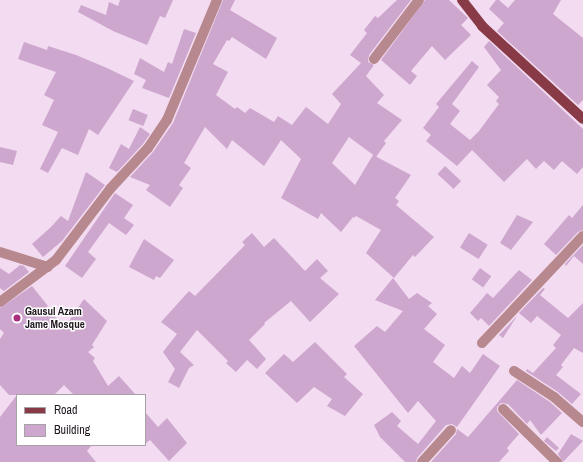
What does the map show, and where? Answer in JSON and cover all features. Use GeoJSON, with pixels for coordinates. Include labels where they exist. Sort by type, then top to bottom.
{"type":"FeatureCollection","features":[{"type":"Feature","properties":{"kind":"main road"},"geometry":{"type":"LineString","coordinates":[[462,0],[482,26],[583,119]]}},
{"type":"Feature","properties":{"kind":"street"},"geometry":{"type":"LineString","coordinates":[[0,302],[56,260],[110,189],[148,148],[167,120],[184,84],[196,49],[217,0]]}},
{"type":"Feature","properties":{"kind":"street"},"geometry":{"type":"LineString","coordinates":[[374,59],[419,0]]}},
{"type":"Feature","properties":{"kind":"street"},"geometry":{"type":"LineString","coordinates":[[482,343],[583,236]]}},
{"type":"Feature","properties":{"kind":"street"},"geometry":{"type":"LineString","coordinates":[[0,252],[48,267]]}},
{"type":"Feature","properties":{"kind":"street"},"geometry":{"type":"LineString","coordinates":[[514,371],[554,397],[583,422]]}},
{"type":"Feature","properties":{"kind":"street"},"geometry":{"type":"LineString","coordinates":[[503,410],[557,462]]}},
{"type":"Feature","properties":{"kind":"street"},"geometry":{"type":"LineString","coordinates":[[422,462],[451,430]]}},
{"type":"Feature","properties":{"kind":"building"},"geometry":{"type":"Polygon","coordinates":[[[120,0],[173,0],[165,18],[160,16],[147,45],[113,31],[78,12],[81,5],[106,15],[109,2],[118,6],[120,0]]]}},
{"type":"Feature","properties":{"kind":"building"},"geometry":{"type":"Polygon","coordinates":[[[223,0],[235,0],[230,10],[277,38],[266,59],[232,37],[229,41],[227,40],[213,64],[228,72],[216,95],[235,109],[237,107],[245,113],[250,108],[274,122],[278,116],[292,125],[306,107],[328,124],[341,104],[332,94],[361,63],[350,55],[367,33],[364,30],[375,16],[378,18],[397,0],[411,0],[369,55],[368,62],[374,65],[366,76],[384,95],[377,103],[402,120],[384,141],[386,143],[376,157],[411,175],[395,198],[399,201],[396,205],[434,237],[415,257],[413,255],[394,278],[366,253],[381,230],[356,216],[354,218],[353,217],[341,232],[321,213],[318,219],[281,198],[301,159],[281,140],[264,166],[232,140],[227,149],[205,127],[184,163],[191,168],[179,185],[183,188],[170,207],[146,190],[150,185],[130,177],[153,152],[173,123],[223,0]],[[349,137],[332,163],[355,185],[373,155],[349,137]]]}},
{"type":"Feature","properties":{"kind":"building"},"geometry":{"type":"Polygon","coordinates":[[[425,0],[449,0],[468,18],[461,25],[471,35],[445,60],[432,46],[411,71],[417,76],[410,85],[381,60],[425,0]]]}},
{"type":"Feature","properties":{"kind":"building"},"geometry":{"type":"Polygon","coordinates":[[[496,0],[499,0],[508,8],[515,0],[561,0],[553,14],[583,38],[583,100],[578,105],[497,31],[504,23],[489,9],[496,0]]]}},
{"type":"Feature","properties":{"kind":"building"},"geometry":{"type":"Polygon","coordinates":[[[184,29],[196,33],[169,98],[142,88],[146,80],[134,74],[140,58],[164,72],[168,62],[172,64],[184,29]]]}},
{"type":"Feature","properties":{"kind":"building"},"geometry":{"type":"Polygon","coordinates":[[[489,41],[583,129],[583,167],[577,174],[562,161],[554,170],[544,161],[536,169],[527,159],[504,182],[472,150],[457,166],[426,141],[431,135],[423,128],[439,107],[436,104],[472,61],[479,67],[452,104],[460,111],[450,124],[470,140],[479,131],[499,104],[496,101],[499,97],[487,85],[501,70],[484,47],[489,41]]]}},
{"type":"Feature","properties":{"kind":"building"},"geometry":{"type":"Polygon","coordinates":[[[24,42],[47,50],[48,46],[76,55],[134,81],[98,135],[89,129],[78,155],[62,148],[48,173],[40,169],[58,132],[42,125],[54,100],[44,95],[56,72],[18,59],[24,42]]]}},
{"type":"Feature","properties":{"kind":"building"},"geometry":{"type":"Polygon","coordinates":[[[133,109],[148,115],[143,126],[129,120],[133,109]]]}},
{"type":"Feature","properties":{"kind":"building"},"geometry":{"type":"Polygon","coordinates":[[[140,127],[150,134],[143,144],[117,172],[109,168],[121,144],[129,149],[140,127]]]}},
{"type":"Feature","properties":{"kind":"building"},"geometry":{"type":"Polygon","coordinates":[[[0,147],[17,151],[13,165],[0,162],[0,147]]]}},
{"type":"Feature","properties":{"kind":"building"},"geometry":{"type":"Polygon","coordinates":[[[445,166],[461,181],[454,189],[437,174],[445,166]]]}},
{"type":"Feature","properties":{"kind":"building"},"geometry":{"type":"Polygon","coordinates":[[[86,172],[105,185],[62,241],[43,257],[32,244],[61,216],[68,221],[86,172]]]}},
{"type":"Feature","properties":{"kind":"building"},"geometry":{"type":"Polygon","coordinates":[[[115,193],[133,205],[124,218],[134,225],[126,235],[109,223],[88,252],[96,259],[82,278],[65,266],[115,193]]]}},
{"type":"Feature","properties":{"kind":"building"},"geometry":{"type":"Polygon","coordinates":[[[583,205],[583,230],[578,232],[556,255],[544,244],[569,215],[572,218],[583,205]]]}},
{"type":"Feature","properties":{"kind":"building"},"geometry":{"type":"Polygon","coordinates":[[[517,215],[533,222],[511,250],[500,243],[517,215]]]}},
{"type":"Feature","properties":{"kind":"building"},"geometry":{"type":"Polygon","coordinates":[[[252,233],[264,247],[274,238],[305,271],[317,259],[328,271],[320,278],[339,294],[310,322],[291,301],[264,323],[265,324],[249,340],[266,359],[257,369],[247,360],[236,372],[226,363],[228,361],[197,330],[180,352],[194,365],[189,368],[179,388],[168,382],[175,369],[163,352],[177,334],[161,322],[189,291],[195,296],[245,245],[242,242],[252,233]]]}},
{"type":"Feature","properties":{"kind":"building"},"geometry":{"type":"Polygon","coordinates":[[[469,233],[488,245],[479,259],[460,247],[469,233]]]}},
{"type":"Feature","properties":{"kind":"building"},"geometry":{"type":"Polygon","coordinates":[[[144,239],[174,260],[160,278],[156,276],[154,280],[129,267],[144,239]]]}},
{"type":"Feature","properties":{"kind":"building"},"geometry":{"type":"Polygon","coordinates":[[[583,245],[583,264],[574,256],[566,266],[565,264],[583,245]]]}},
{"type":"Feature","properties":{"kind":"building"},"geometry":{"type":"Polygon","coordinates":[[[20,265],[24,266],[29,272],[4,291],[0,288],[0,268],[9,274],[20,265]]]}},
{"type":"Feature","properties":{"kind":"building"},"geometry":{"type":"Polygon","coordinates":[[[480,268],[491,276],[483,288],[472,279],[480,268]]]}},
{"type":"Feature","properties":{"kind":"building"},"geometry":{"type":"Polygon","coordinates":[[[519,270],[532,280],[489,326],[481,318],[478,321],[470,313],[487,293],[493,298],[519,270]]]}},
{"type":"Feature","properties":{"kind":"building"},"geometry":{"type":"Polygon","coordinates":[[[393,278],[409,299],[417,293],[432,303],[428,306],[437,314],[424,329],[445,345],[433,362],[454,378],[462,366],[470,373],[483,354],[500,366],[457,427],[452,424],[446,425],[417,458],[416,462],[405,462],[380,437],[374,425],[392,412],[401,421],[397,426],[418,444],[436,421],[418,401],[408,413],[354,346],[377,326],[385,332],[403,311],[375,300],[393,278]]]}},
{"type":"Feature","properties":{"kind":"building"},"geometry":{"type":"Polygon","coordinates":[[[32,286],[48,306],[46,307],[65,327],[84,299],[107,321],[92,345],[94,347],[88,352],[95,358],[93,361],[108,386],[119,376],[135,394],[73,394],[64,385],[55,394],[9,395],[0,385],[0,339],[4,333],[0,329],[0,308],[32,286]]]}},
{"type":"Feature","properties":{"kind":"building"},"geometry":{"type":"Polygon","coordinates":[[[543,288],[545,289],[540,295],[568,318],[583,303],[583,353],[574,348],[561,365],[563,367],[556,375],[581,394],[572,404],[558,392],[526,371],[527,369],[533,373],[556,348],[553,345],[561,335],[537,316],[531,323],[519,313],[543,288]]]}},
{"type":"Feature","properties":{"kind":"building"},"geometry":{"type":"Polygon","coordinates":[[[517,316],[503,338],[499,335],[517,316]]]}},
{"type":"Feature","properties":{"kind":"building"},"geometry":{"type":"Polygon","coordinates":[[[315,342],[347,374],[344,377],[363,394],[345,416],[327,406],[332,399],[314,387],[297,403],[265,373],[284,354],[293,362],[315,342]]]}},
{"type":"Feature","properties":{"kind":"building"},"geometry":{"type":"Polygon","coordinates":[[[517,380],[550,402],[562,413],[541,435],[530,420],[527,424],[508,404],[501,403],[497,407],[497,411],[519,434],[507,448],[509,451],[499,462],[431,462],[456,434],[457,429],[468,437],[517,380]]]}},
{"type":"Feature","properties":{"kind":"building"},"geometry":{"type":"Polygon","coordinates":[[[16,396],[16,446],[91,446],[87,451],[96,462],[0,462],[0,417],[16,396]]]}},
{"type":"Feature","properties":{"kind":"building"},"geometry":{"type":"Polygon","coordinates":[[[146,413],[158,427],[167,418],[187,443],[169,461],[150,440],[146,443],[146,413]]]}},
{"type":"Feature","properties":{"kind":"building"},"geometry":{"type":"Polygon","coordinates":[[[571,434],[583,441],[563,462],[558,454],[571,434]]]}},
{"type":"Feature","properties":{"kind":"building"},"geometry":{"type":"Polygon","coordinates":[[[547,437],[559,448],[556,451],[544,441],[547,437]]]}},
{"type":"Feature","properties":{"kind":"place","name":"Gausul Azam Jame Mosque"},"geometry":{"type":"Point","coordinates":[17,318]}}]}
